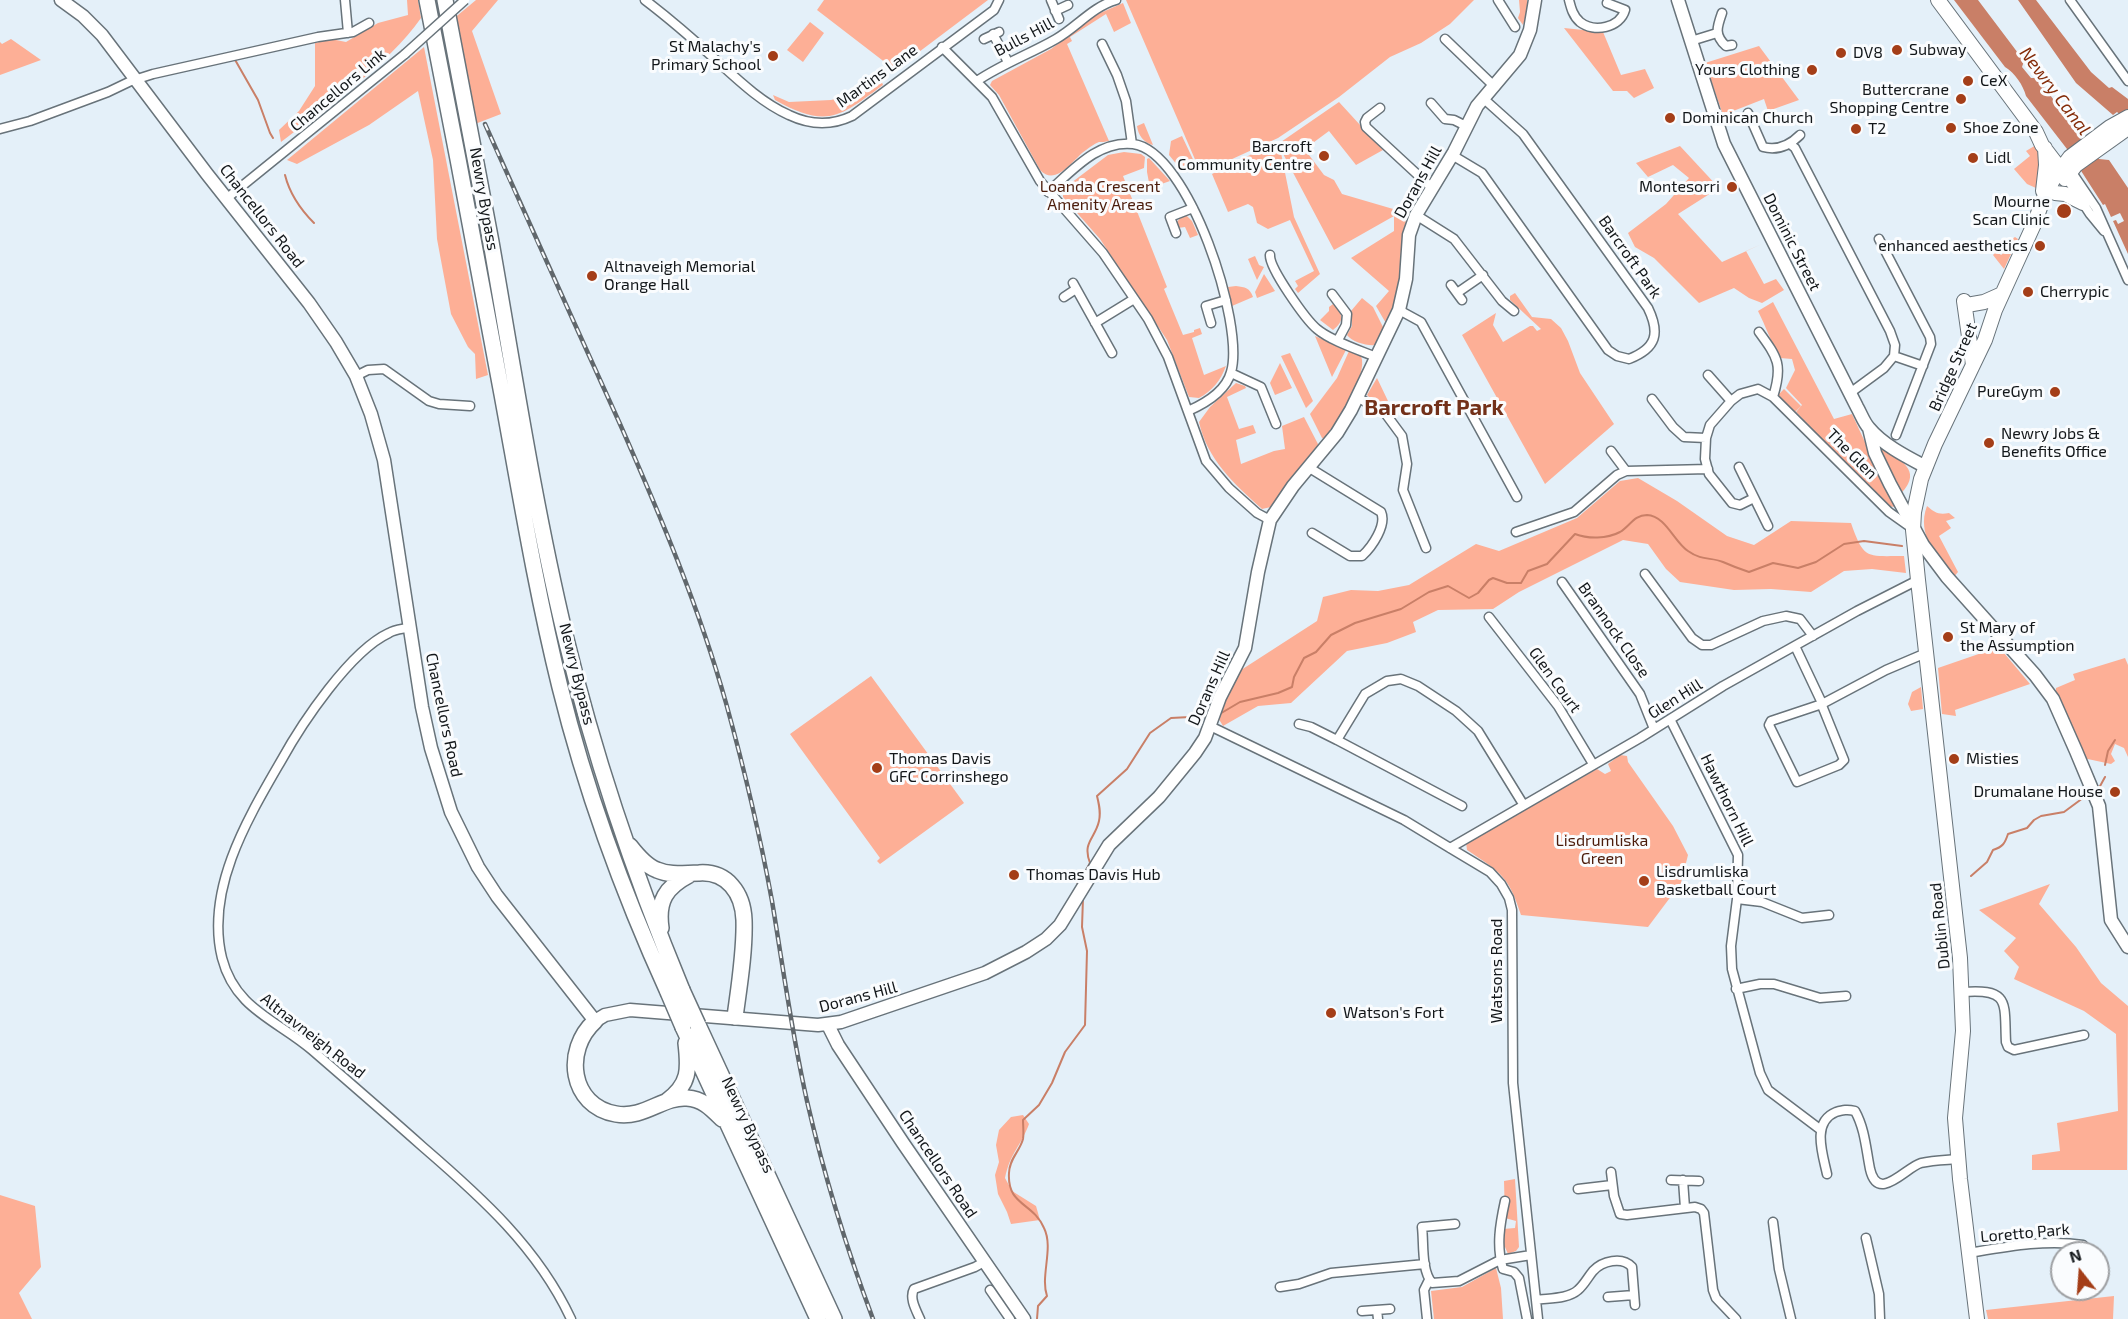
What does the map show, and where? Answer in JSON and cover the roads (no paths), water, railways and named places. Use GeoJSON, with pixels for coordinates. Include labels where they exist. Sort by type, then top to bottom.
{"type":"FeatureCollection","features":[{"type":"Feature","properties":{"kind":"highway","name":"Newry Bypass"},"geometry":{"type":"LineString","coordinates":[[427,0],[524,511],[560,687],[610,852],[640,931],[675,991]]}},
{"type":"Feature","properties":{"kind":"highway","name":"Newry Bypass"},"geometry":{"type":"LineString","coordinates":[[445,0],[551,573],[587,721],[623,836],[664,945],[675,991],[729,1125],[818,1319]]}},
{"type":"Feature","properties":{"kind":"highway"},"geometry":{"type":"LineString","coordinates":[[623,836],[643,861],[657,870],[678,874],[712,874],[729,882],[740,897],[744,920],[735,1017]]}},
{"type":"Feature","properties":{"kind":"highway"},"geometry":{"type":"LineString","coordinates":[[664,945],[660,923],[661,902],[671,885],[692,873]]}},
{"type":"Feature","properties":{"kind":"highway"},"geometry":{"type":"LineString","coordinates":[[595,1021],[580,1039],[574,1060],[578,1082],[589,1099],[604,1111],[616,1114],[640,1113],[678,1099],[696,1100],[711,1108],[729,1125]]}},
{"type":"Feature","properties":{"kind":"highway","name":"Newry Bypass"},"geometry":{"type":"LineString","coordinates":[[689,1027],[834,1319]]}},
{"type":"Feature","properties":{"kind":"highway"},"geometry":{"type":"LineString","coordinates":[[665,1103],[676,1094],[688,1072],[689,1027]]}},
{"type":"Feature","properties":{"kind":"main road"},"geometry":{"type":"LineString","coordinates":[[1938,0],[2036,132],[2045,148],[2068,167]]}},
{"type":"Feature","properties":{"kind":"main road"},"geometry":{"type":"LineString","coordinates":[[2068,167],[2110,127],[2128,117]]}},
{"type":"Feature","properties":{"kind":"main road"},"geometry":{"type":"LineString","coordinates":[[2068,167],[2128,128]]}},
{"type":"Feature","properties":{"kind":"main road"},"geometry":{"type":"LineString","coordinates":[[2036,132],[2048,140],[2068,167]]}},
{"type":"Feature","properties":{"kind":"main road"},"geometry":{"type":"LineString","coordinates":[[2045,148],[2046,165],[2043,190],[2050,195],[2065,194],[2083,203]]}},
{"type":"Feature","properties":{"kind":"main road","name":"Bridge Street"},"geometry":{"type":"LineString","coordinates":[[1913,530],[1914,512],[1926,467],[2035,222],[2068,167]]}},
{"type":"Feature","properties":{"kind":"main road"},"geometry":{"type":"LineString","coordinates":[[1973,365],[1966,303],[1984,302],[2002,294]]}},
{"type":"Feature","properties":{"kind":"main road","name":"Dublin Road"},"geometry":{"type":"LineString","coordinates":[[1913,530],[1962,992],[1963,1031],[1955,1118],[1977,1319]]}},
{"type":"Feature","properties":{"kind":"street","name":"Chancellors Road"},"geometry":{"type":"LineString","coordinates":[[61,0],[94,26],[320,318],[356,376],[371,414],[384,460],[422,707],[442,788],[478,867],[595,1021]]}},
{"type":"Feature","properties":{"kind":"street"},"geometry":{"type":"LineString","coordinates":[[345,0],[348,33]]}},
{"type":"Feature","properties":{"kind":"street","name":"Chancellors Link"},"geometry":{"type":"LineString","coordinates":[[226,199],[405,54],[465,0]]}},
{"type":"Feature","properties":{"kind":"street","name":"Martins Lane"},"geometry":{"type":"LineString","coordinates":[[645,0],[759,96],[788,115],[805,121],[829,123],[852,116],[942,47],[992,97],[1048,192],[1095,244],[1148,319],[1168,357],[1206,461],[1229,488],[1257,513],[1270,520]]}},
{"type":"Feature","properties":{"kind":"street"},"geometry":{"type":"LineString","coordinates":[[942,47],[994,10],[999,0]]}},
{"type":"Feature","properties":{"kind":"street"},"geometry":{"type":"LineString","coordinates":[[1051,0],[1057,15],[1068,6]]}},
{"type":"Feature","properties":{"kind":"street","name":"Bulls Hill"},"geometry":{"type":"LineString","coordinates":[[977,81],[1008,62],[1057,38],[1096,9],[1116,0]]}},
{"type":"Feature","properties":{"kind":"street"},"geometry":{"type":"LineString","coordinates":[[1498,0],[1511,13],[1515,27]]}},
{"type":"Feature","properties":{"kind":"street","name":"Dorans Hill"},"geometry":{"type":"LineString","coordinates":[[595,1021],[605,1015],[630,1010],[828,1025],[947,987],[1004,964],[1046,939],[1060,925],[1108,845],[1159,797],[1205,738],[1245,648],[1258,572],[1270,520],[1308,467],[1343,424],[1357,398],[1399,310],[1406,279],[1409,235],[1416,214],[1452,155],[1466,126],[1484,99],[1520,55],[1525,44],[1535,0]]}},
{"type":"Feature","properties":{"kind":"street"},"geometry":{"type":"LineString","coordinates":[[1569,0],[1572,12],[1579,21],[1586,26],[1600,28],[1612,26],[1623,17],[1625,10],[1607,3]]}},
{"type":"Feature","properties":{"kind":"street","name":"Dominic Street"},"geometry":{"type":"LineString","coordinates":[[1678,0],[1724,144],[1850,393],[1869,428],[1899,451],[1926,467]]}},
{"type":"Feature","properties":{"kind":"street"},"geometry":{"type":"LineString","coordinates":[[2070,0],[2128,81]]}},
{"type":"Feature","properties":{"kind":"street"},"geometry":{"type":"LineString","coordinates":[[1722,13],[1717,33],[1719,40],[1726,46],[1732,45]]}},
{"type":"Feature","properties":{"kind":"street"},"geometry":{"type":"LineString","coordinates":[[0,129],[30,121],[136,80],[173,69],[348,33],[369,23]]}},
{"type":"Feature","properties":{"kind":"street"},"geometry":{"type":"LineString","coordinates":[[984,39],[996,33],[1008,62]]}},
{"type":"Feature","properties":{"kind":"street"},"geometry":{"type":"LineString","coordinates":[[1691,41],[1717,33]]}},
{"type":"Feature","properties":{"kind":"street"},"geometry":{"type":"LineString","coordinates":[[1446,39],[1495,87]]}},
{"type":"Feature","properties":{"kind":"street"},"geometry":{"type":"LineString","coordinates":[[1102,44],[1126,100],[1132,144]]}},
{"type":"Feature","properties":{"kind":"street","name":"Barcroft Park"},"geometry":{"type":"LineString","coordinates":[[1452,155],[1482,173],[1608,350],[1617,356],[1629,359],[1645,351],[1652,343],[1656,333],[1648,308],[1523,134],[1484,99]]}},
{"type":"Feature","properties":{"kind":"street"},"geometry":{"type":"LineString","coordinates":[[1431,103],[1445,119],[1454,120],[1466,126]]}},
{"type":"Feature","properties":{"kind":"street"},"geometry":{"type":"LineString","coordinates":[[1380,108],[1367,118],[1366,127],[1432,188]]}},
{"type":"Feature","properties":{"kind":"street"},"geometry":{"type":"LineString","coordinates":[[1748,113],[1763,147],[1790,144],[1800,135]]}},
{"type":"Feature","properties":{"kind":"street"},"geometry":{"type":"LineString","coordinates":[[1048,192],[1083,161],[1097,152],[1112,147],[1132,144],[1152,153],[1170,170],[1193,208],[1209,244],[1229,313],[1233,353],[1232,373],[1222,387],[1207,401],[1188,411]]}},
{"type":"Feature","properties":{"kind":"street"},"geometry":{"type":"LineString","coordinates":[[1790,144],[1795,148],[1890,331],[1894,345],[1893,356],[1884,368],[1850,393]]}},
{"type":"Feature","properties":{"kind":"street"},"geometry":{"type":"LineString","coordinates":[[2068,167],[2083,203],[2106,234]]}},
{"type":"Feature","properties":{"kind":"street"},"geometry":{"type":"LineString","coordinates":[[2068,167],[2096,208],[2128,280]]}},
{"type":"Feature","properties":{"kind":"street"},"geometry":{"type":"LineString","coordinates":[[1176,233],[1170,218],[1193,208]]}},
{"type":"Feature","properties":{"kind":"street"},"geometry":{"type":"LineString","coordinates":[[1416,214],[1454,239],[1502,302],[1514,310]]}},
{"type":"Feature","properties":{"kind":"street"},"geometry":{"type":"LineString","coordinates":[[1879,239],[1930,337],[1931,345],[1896,435]]}},
{"type":"Feature","properties":{"kind":"street"},"geometry":{"type":"LineString","coordinates":[[1270,255],[1270,262],[1317,329],[1376,357]]}},
{"type":"Feature","properties":{"kind":"street"},"geometry":{"type":"LineString","coordinates":[[1451,285],[1459,297],[1483,275]]}},
{"type":"Feature","properties":{"kind":"street"},"geometry":{"type":"LineString","coordinates":[[1064,297],[1075,286],[1112,353]]}},
{"type":"Feature","properties":{"kind":"street"},"geometry":{"type":"LineString","coordinates":[[1332,294],[1347,314],[1346,325],[1338,340]]}},
{"type":"Feature","properties":{"kind":"street"},"geometry":{"type":"LineString","coordinates":[[1095,323],[1134,299]]}},
{"type":"Feature","properties":{"kind":"street"},"geometry":{"type":"LineString","coordinates":[[1211,323],[1206,306],[1226,300]]}},
{"type":"Feature","properties":{"kind":"street"},"geometry":{"type":"LineString","coordinates":[[1399,310],[1420,322],[1517,497]]}},
{"type":"Feature","properties":{"kind":"street"},"geometry":{"type":"LineString","coordinates":[[1754,498],[1740,505],[1732,503],[1709,474],[1705,459],[1706,438],[1710,425],[1731,401],[1748,391],[1758,389],[1773,397],[1778,381],[1779,366],[1760,332]]}},
{"type":"Feature","properties":{"kind":"street"},"geometry":{"type":"LineString","coordinates":[[1893,356],[1923,366]]}},
{"type":"Feature","properties":{"kind":"street"},"geometry":{"type":"LineString","coordinates":[[356,376],[368,370],[384,369],[429,401],[439,404],[470,405]]}},
{"type":"Feature","properties":{"kind":"street"},"geometry":{"type":"LineString","coordinates":[[1232,373],[1261,387],[1276,424]]}},
{"type":"Feature","properties":{"kind":"street"},"geometry":{"type":"LineString","coordinates":[[1708,375],[1731,401]]}},
{"type":"Feature","properties":{"kind":"street","name":"The Glen"},"geometry":{"type":"LineString","coordinates":[[1773,397],[1889,512],[1913,530]]}},
{"type":"Feature","properties":{"kind":"street"},"geometry":{"type":"LineString","coordinates":[[1357,398],[1385,413],[1402,436],[1407,464],[1403,490],[1426,548]]}},
{"type":"Feature","properties":{"kind":"street"},"geometry":{"type":"LineString","coordinates":[[1652,399],[1673,427],[1684,437],[1706,438]]}},
{"type":"Feature","properties":{"kind":"street"},"geometry":{"type":"LineString","coordinates":[[1869,428],[1875,453],[1913,530],[1947,577],[2040,681],[2053,699],[2099,806],[2111,920],[2128,947]]}},
{"type":"Feature","properties":{"kind":"street"},"geometry":{"type":"LineString","coordinates":[[1611,451],[1626,471]]}},
{"type":"Feature","properties":{"kind":"street"},"geometry":{"type":"LineString","coordinates":[[1308,467],[1381,512],[1384,518],[1383,525],[1367,552],[1362,556],[1350,556],[1311,533]]}},
{"type":"Feature","properties":{"kind":"street"},"geometry":{"type":"LineString","coordinates":[[1739,467],[1768,526]]}},
{"type":"Feature","properties":{"kind":"street"},"geometry":{"type":"LineString","coordinates":[[1516,532],[1574,512],[1617,475],[1626,471],[1708,470]]}},
{"type":"Feature","properties":{"kind":"street"},"geometry":{"type":"LineString","coordinates":[[1645,574],[1692,638],[1702,645],[1711,645],[1763,621],[1786,616],[1800,619],[1813,636]]}},
{"type":"Feature","properties":{"kind":"street","name":"Glen Hill"},"geometry":{"type":"LineString","coordinates":[[1450,848],[1723,686],[1918,580]]}},
{"type":"Feature","properties":{"kind":"street","name":"Brannock Close"},"geometry":{"type":"LineString","coordinates":[[1563,582],[1640,694],[1654,729]]}},
{"type":"Feature","properties":{"kind":"street","name":"Glen Court"},"geometry":{"type":"LineString","coordinates":[[1489,617],[1557,706],[1593,764]]}},
{"type":"Feature","properties":{"kind":"street","name":"Altnavneigh Road"},"geometry":{"type":"LineString","coordinates":[[411,627],[390,632],[366,647],[303,723],[246,822],[227,872],[219,919],[222,960],[240,995],[255,1011],[302,1041],[500,1216],[528,1249],[571,1319]]}},
{"type":"Feature","properties":{"kind":"street"},"geometry":{"type":"LineString","coordinates":[[1795,646],[1821,704],[1844,760],[1839,765],[1797,782],[1769,724],[1771,721],[1821,704],[1886,670],[1926,653]]}},
{"type":"Feature","properties":{"kind":"street"},"geometry":{"type":"LineString","coordinates":[[1337,740],[1365,694],[1387,681],[1401,679],[1418,686],[1461,715],[1478,731],[1523,804]]}},
{"type":"Feature","properties":{"kind":"street","name":"Watsons Road"},"geometry":{"type":"LineString","coordinates":[[1212,718],[1404,820],[1490,872],[1502,884],[1511,904],[1513,1083],[1538,1319]]}},
{"type":"Feature","properties":{"kind":"street","name":"Hawthorn Hill"},"geometry":{"type":"LineString","coordinates":[[1670,719],[1738,855],[1737,899],[1731,946],[1732,969],[1760,1073],[1768,1090],[1821,1130]]}},
{"type":"Feature","properties":{"kind":"street"},"geometry":{"type":"LineString","coordinates":[[1299,724],[1311,727],[1337,740],[1462,806]]}},
{"type":"Feature","properties":{"kind":"street"},"geometry":{"type":"LineString","coordinates":[[1737,899],[1762,902],[1802,918],[1829,915]]}},
{"type":"Feature","properties":{"kind":"street"},"geometry":{"type":"LineString","coordinates":[[1736,989],[1760,984],[1774,984],[1820,998],[1846,996]]}},
{"type":"Feature","properties":{"kind":"street"},"geometry":{"type":"LineString","coordinates":[[1962,992],[1982,990],[1994,994],[2001,1000],[2005,1005],[2006,1042],[2008,1047],[2014,1050],[2084,1035]]}},
{"type":"Feature","properties":{"kind":"street","name":"Chancellors Road"},"geometry":{"type":"LineString","coordinates":[[828,1025],[838,1045],[984,1262],[1007,1305],[1024,1319]]}},
{"type":"Feature","properties":{"kind":"street"},"geometry":{"type":"LineString","coordinates":[[1827,1174],[1821,1144],[1821,1130],[1824,1122],[1833,1113],[1847,1109],[1855,1111],[1861,1122],[1871,1173],[1877,1181],[1886,1184],[1893,1182],[1919,1163],[1958,1159]]}},
{"type":"Feature","properties":{"kind":"street"},"geometry":{"type":"LineString","coordinates":[[1611,1172],[1614,1196],[1620,1214],[1695,1207],[1701,1209],[1704,1213],[1713,1290],[1716,1298],[1736,1319]]}},
{"type":"Feature","properties":{"kind":"street"},"geometry":{"type":"LineString","coordinates":[[1671,1180],[1699,1181]]}},
{"type":"Feature","properties":{"kind":"street"},"geometry":{"type":"LineString","coordinates":[[1683,1180],[1685,1208]]}},
{"type":"Feature","properties":{"kind":"street"},"geometry":{"type":"LineString","coordinates":[[1578,1190],[1612,1185]]}},
{"type":"Feature","properties":{"kind":"street"},"geometry":{"type":"LineString","coordinates":[[1505,1201],[1499,1228],[1500,1260],[1503,1269],[1514,1272],[1519,1278],[1527,1319]]}},
{"type":"Feature","properties":{"kind":"street"},"geometry":{"type":"LineString","coordinates":[[1773,1222],[1779,1269],[1791,1319]]}},
{"type":"Feature","properties":{"kind":"street"},"geometry":{"type":"LineString","coordinates":[[1427,1319],[1424,1290],[1429,1280],[1421,1223],[1455,1224]]}},
{"type":"Feature","properties":{"kind":"street"},"geometry":{"type":"LineString","coordinates":[[1866,1238],[1879,1294],[1880,1319]]}},
{"type":"Feature","properties":{"kind":"street","name":"Loretto Park"},"geometry":{"type":"LineString","coordinates":[[1969,1253],[2050,1243]]}},
{"type":"Feature","properties":{"kind":"street"},"geometry":{"type":"LineString","coordinates":[[1429,1280],[1436,1284],[1459,1281],[1500,1260],[1531,1255]]}},
{"type":"Feature","properties":{"kind":"street"},"geometry":{"type":"LineString","coordinates":[[920,1319],[913,1301],[914,1289],[984,1262]]}},
{"type":"Feature","properties":{"kind":"street"},"geometry":{"type":"LineString","coordinates":[[1536,1300],[1578,1291],[1598,1267],[1612,1262],[1624,1262],[1632,1267],[1635,1305]]}},
{"type":"Feature","properties":{"kind":"street"},"geometry":{"type":"LineString","coordinates":[[1280,1287],[1299,1284],[1331,1273],[1425,1264]]}},
{"type":"Feature","properties":{"kind":"street"},"geometry":{"type":"LineString","coordinates":[[990,1290],[1007,1305],[1010,1319]]}},
{"type":"Feature","properties":{"kind":"street"},"geometry":{"type":"LineString","coordinates":[[1608,1297],[1634,1295]]}},
{"type":"Feature","properties":{"kind":"street"},"geometry":{"type":"LineString","coordinates":[[1362,1311],[1378,1314],[1390,1309]]}},
{"type":"Feature","properties":{"kind":"waterway"},"geometry":{"type":"LineString","coordinates":[[234,58],[258,100],[273,138]]}},
{"type":"Feature","properties":{"kind":"waterway"},"geometry":{"type":"LineString","coordinates":[[285,175],[296,201],[314,223]]}},
{"type":"Feature","properties":{"kind":"waterway"},"geometry":{"type":"LineString","coordinates":[[1218,715],[1240,702],[1278,693],[1292,687],[1294,677],[1304,658],[1316,652],[1331,635],[1355,623],[1401,609],[1429,592],[1448,586],[1469,598],[1478,593],[1493,578],[1507,583],[1521,583],[1528,571],[1547,564],[1575,534],[1592,537],[1609,536],[1620,532],[1643,515],[1654,516],[1665,524],[1683,547],[1693,554],[1749,572],[1773,563],[1798,568],[1816,562],[1844,544],[1864,541],[1902,546]]}},
{"type":"Feature","properties":{"kind":"waterway"},"geometry":{"type":"LineString","coordinates":[[1078,885],[1079,873],[1085,872],[1090,863],[1088,845],[1099,821],[1097,796],[1127,769],[1150,733],[1171,718],[1209,716]]}},
{"type":"Feature","properties":{"kind":"waterway"},"geometry":{"type":"LineString","coordinates":[[2105,765],[2108,751],[2115,740]]}},
{"type":"Feature","properties":{"kind":"waterway"},"geometry":{"type":"LineString","coordinates":[[2099,788],[2105,777]]}},
{"type":"Feature","properties":{"kind":"waterway"},"geometry":{"type":"LineString","coordinates":[[1971,876],[1987,862],[1993,850],[2003,844],[2008,834],[2027,828],[2041,816],[2064,812],[2087,795]]}},
{"type":"Feature","properties":{"kind":"waterway"},"geometry":{"type":"LineString","coordinates":[[1037,1319],[1038,1306],[1047,1296],[1045,1288],[1047,1236],[1034,1213],[1012,1192],[1009,1184],[1009,1168],[1023,1139],[1023,1120],[1039,1105],[1052,1083],[1065,1052],[1085,1025],[1087,951],[1082,927],[1083,898]]}},
{"type":"Feature","properties":{"kind":"railway"},"geometry":{"type":"LineString","coordinates":[[485,124],[650,492],[704,632],[739,752],[762,851],[807,1101],[836,1211],[873,1319]]}},
{"type":"Feature","properties":{"kind":"place","name":"Subway"},"geometry":{"type":"Point","coordinates":[1897,50]}},
{"type":"Feature","properties":{"kind":"place","name":"DV8"},"geometry":{"type":"Point","coordinates":[1841,53]}},
{"type":"Feature","properties":{"kind":"place","name":"St Malachy's Primary School"},"geometry":{"type":"Point","coordinates":[773,56]}},
{"type":"Feature","properties":{"kind":"place","name":"Yours Clothing"},"geometry":{"type":"Point","coordinates":[1812,70]}},
{"type":"Feature","properties":{"kind":"place","name":"CeX"},"geometry":{"type":"Point","coordinates":[1968,81]}},
{"type":"Feature","properties":{"kind":"place","name":"Buttercrane Shopping Centre"},"geometry":{"type":"Point","coordinates":[1961,99]}},
{"type":"Feature","properties":{"kind":"place","name":"Dominican Church"},"geometry":{"type":"Point","coordinates":[1670,118]}},
{"type":"Feature","properties":{"kind":"place","name":"Shoe Zone"},"geometry":{"type":"Point","coordinates":[1951,128]}},
{"type":"Feature","properties":{"kind":"place","name":"T2"},"geometry":{"type":"Point","coordinates":[1856,129]}},
{"type":"Feature","properties":{"kind":"place","name":"Barcroft Community Centre"},"geometry":{"type":"Point","coordinates":[1324,156]}},
{"type":"Feature","properties":{"kind":"place","name":"Lidl"},"geometry":{"type":"Point","coordinates":[1973,158]}},
{"type":"Feature","properties":{"kind":"place","name":"Montesorri"},"geometry":{"type":"Point","coordinates":[1732,187]}},
{"type":"Feature","properties":{"kind":"place","name":"Mourne Scan Clinic"},"geometry":{"type":"Point","coordinates":[2064,211]}},
{"type":"Feature","properties":{"kind":"place","name":"enhanced aesthetics"},"geometry":{"type":"Point","coordinates":[2040,246]}},
{"type":"Feature","properties":{"kind":"place","name":"Altnaveigh Memorial Orange Hall"},"geometry":{"type":"Point","coordinates":[592,276]}},
{"type":"Feature","properties":{"kind":"place","name":"Cherrypic"},"geometry":{"type":"Point","coordinates":[2028,292]}},
{"type":"Feature","properties":{"kind":"place","name":"PureGym"},"geometry":{"type":"Point","coordinates":[2055,392]}},
{"type":"Feature","properties":{"kind":"place","name":"Newry Jobs & Benefits Office"},"geometry":{"type":"Point","coordinates":[1989,443]}},
{"type":"Feature","properties":{"kind":"place","name":"St Mary of the Assumption"},"geometry":{"type":"Point","coordinates":[1948,637]}},
{"type":"Feature","properties":{"kind":"place","name":"Misties"},"geometry":{"type":"Point","coordinates":[1954,759]}},
{"type":"Feature","properties":{"kind":"place","name":"Thomas Davis GFC Corrinshego"},"geometry":{"type":"Point","coordinates":[877,768]}},
{"type":"Feature","properties":{"kind":"place","name":"Drumalane House"},"geometry":{"type":"Point","coordinates":[2115,792]}},
{"type":"Feature","properties":{"kind":"place","name":"Thomas Davis Hub"},"geometry":{"type":"Point","coordinates":[1014,875]}},
{"type":"Feature","properties":{"kind":"place","name":"Lisdrumliska Basketball Court"},"geometry":{"type":"Point","coordinates":[1644,881]}},
{"type":"Feature","properties":{"kind":"place","name":"Watson's Fort"},"geometry":{"type":"Point","coordinates":[1331,1013]}},
{"type":"Feature","properties":{"kind":"district","name":"Barcroft Park"},"geometry":{"type":"Point","coordinates":[1434,408]}},
{"type":"Feature","properties":{"kind":"water label","name":"Newry Canal"},"geometry":{"type":"Point","coordinates":[2055,91]}},
{"type":"Feature","properties":{"kind":"park label","name":"Loanda Crescent Amenity Areas"},"geometry":{"type":"Point","coordinates":[1100,196]}},
{"type":"Feature","properties":{"kind":"park label","name":"Lisdrumliska Green"},"geometry":{"type":"Point","coordinates":[1602,850]}}]}
